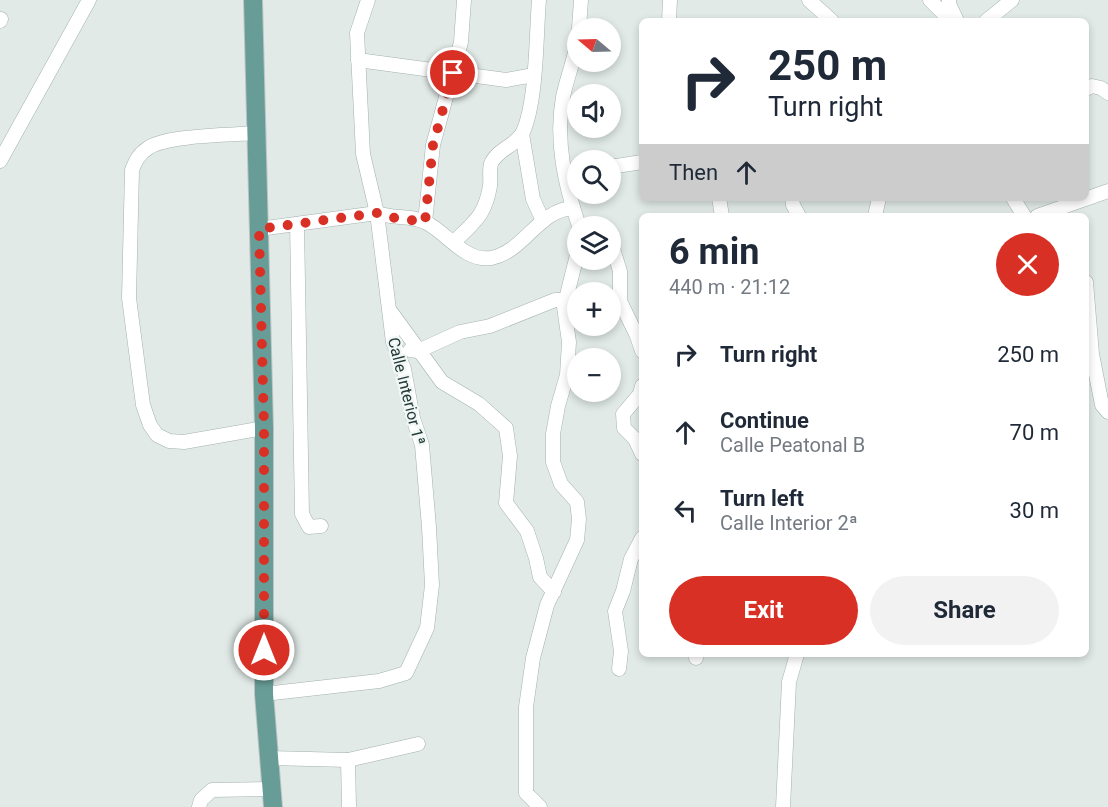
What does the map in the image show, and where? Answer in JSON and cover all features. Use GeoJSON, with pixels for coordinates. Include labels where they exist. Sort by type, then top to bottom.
{"type":"FeatureCollection","features":[{"type":"Feature","properties":{"kind":"main road"},"geometry":{"type":"LineString","coordinates":[[253,0],[264,428],[264,694],[273,807]]}},
{"type":"Feature","properties":{"kind":"street"},"geometry":{"type":"LineString","coordinates":[[0,161],[89,0]]}},
{"type":"Feature","properties":{"kind":"street","name":"Calle Interior 1ª"},"geometry":{"type":"LineString","coordinates":[[264,694],[379,681],[406,673],[427,628],[432,585],[422,445],[412,418],[404,369],[393,342],[377,213],[363,154],[357,33],[368,0]]}},
{"type":"Feature","properties":{"kind":"street"},"geometry":{"type":"LineString","coordinates":[[425,222],[433,145],[462,42],[464,0]]}},
{"type":"Feature","properties":{"kind":"street"},"geometry":{"type":"LineString","coordinates":[[539,0],[534,75],[522,134],[533,199],[543,221]]}},
{"type":"Feature","properties":{"kind":"street"},"geometry":{"type":"LineString","coordinates":[[580,18],[581,0]]}},
{"type":"Feature","properties":{"kind":"street"},"geometry":{"type":"LineString","coordinates":[[669,18],[670,0]]}},
{"type":"Feature","properties":{"kind":"street"},"geometry":{"type":"LineString","coordinates":[[808,0],[829,18]]}},
{"type":"Feature","properties":{"kind":"street"},"geometry":{"type":"LineString","coordinates":[[930,0],[948,18]]}},
{"type":"Feature","properties":{"kind":"street"},"geometry":{"type":"LineString","coordinates":[[949,0],[956,18]]}},
{"type":"Feature","properties":{"kind":"street"},"geometry":{"type":"LineString","coordinates":[[990,18],[1012,0]]}},
{"type":"Feature","properties":{"kind":"street"},"geometry":{"type":"LineString","coordinates":[[358,60],[506,80],[534,75]]}},
{"type":"Feature","properties":{"kind":"street"},"geometry":{"type":"LineString","coordinates":[[567,167],[560,154],[563,98],[571,72]]}},
{"type":"Feature","properties":{"kind":"street"},"geometry":{"type":"LineString","coordinates":[[1089,88],[1101,88],[1108,93]]}},
{"type":"Feature","properties":{"kind":"street"},"geometry":{"type":"LineString","coordinates":[[256,133],[186,138],[151,146],[138,155],[132,170],[129,298],[143,405],[150,425],[157,435],[169,441],[184,442],[264,428]]}},
{"type":"Feature","properties":{"kind":"street"},"geometry":{"type":"LineString","coordinates":[[454,242],[478,219],[487,204],[492,178],[490,166],[493,160],[522,134]]}},
{"type":"Feature","properties":{"kind":"street"},"geometry":{"type":"LineString","coordinates":[[621,165],[639,162]]}},
{"type":"Feature","properties":{"kind":"street"},"geometry":{"type":"LineString","coordinates":[[1089,200],[1108,191]]}},
{"type":"Feature","properties":{"kind":"street"},"geometry":{"type":"LineString","coordinates":[[1059,213],[1086,201]]}},
{"type":"Feature","properties":{"kind":"street"},"geometry":{"type":"LineString","coordinates":[[573,204],[576,216]]}},
{"type":"Feature","properties":{"kind":"street"},"geometry":{"type":"LineString","coordinates":[[259,229],[377,213],[388,217],[425,222],[465,252],[476,257],[491,258],[510,249],[551,214],[573,208]]}},
{"type":"Feature","properties":{"kind":"street"},"geometry":{"type":"LineString","coordinates":[[573,208],[581,216]]}},
{"type":"Feature","properties":{"kind":"street"},"geometry":{"type":"LineString","coordinates":[[297,224],[302,514],[309,527],[321,526]]}},
{"type":"Feature","properties":{"kind":"street"},"geometry":{"type":"LineString","coordinates":[[540,807],[526,793],[526,706],[533,657],[548,605],[577,540],[579,519],[577,502],[561,484],[553,462],[552,434],[567,375],[569,342],[564,307],[573,270]]}},
{"type":"Feature","properties":{"kind":"street"},"geometry":{"type":"LineString","coordinates":[[620,270],[620,301],[639,342]]}},
{"type":"Feature","properties":{"kind":"street"},"geometry":{"type":"LineString","coordinates":[[393,342],[403,350],[418,351],[460,332],[490,326],[555,300],[566,300]]}},
{"type":"Feature","properties":{"kind":"street"},"geometry":{"type":"LineString","coordinates":[[390,310],[442,382],[479,404],[506,428],[510,456],[506,503],[527,531],[540,577],[554,592]]}},
{"type":"Feature","properties":{"kind":"street"},"geometry":{"type":"LineString","coordinates":[[1089,318],[1092,354],[1102,405],[1108,412]]}},
{"type":"Feature","properties":{"kind":"street"},"geometry":{"type":"LineString","coordinates":[[639,395],[623,414],[624,428],[635,439],[639,448]]}},
{"type":"Feature","properties":{"kind":"street"},"geometry":{"type":"LineString","coordinates":[[619,669],[621,651],[615,611],[639,544]]}},
{"type":"Feature","properties":{"kind":"street"},"geometry":{"type":"LineString","coordinates":[[783,807],[789,682],[796,657]]}},
{"type":"Feature","properties":{"kind":"street"},"geometry":{"type":"LineString","coordinates":[[269,758],[348,760],[417,744]]}},
{"type":"Feature","properties":{"kind":"street"},"geometry":{"type":"LineString","coordinates":[[348,760],[349,807]]}},
{"type":"Feature","properties":{"kind":"street"},"geometry":{"type":"LineString","coordinates":[[199,807],[201,800],[212,790],[272,789]]}},
{"type":"Feature","properties":{"kind":"route"},"geometry":{"type":"LineString","coordinates":[[264,650],[264,428],[259,229],[377,213],[388,217],[425,222],[433,145],[453,73]]}}]}
